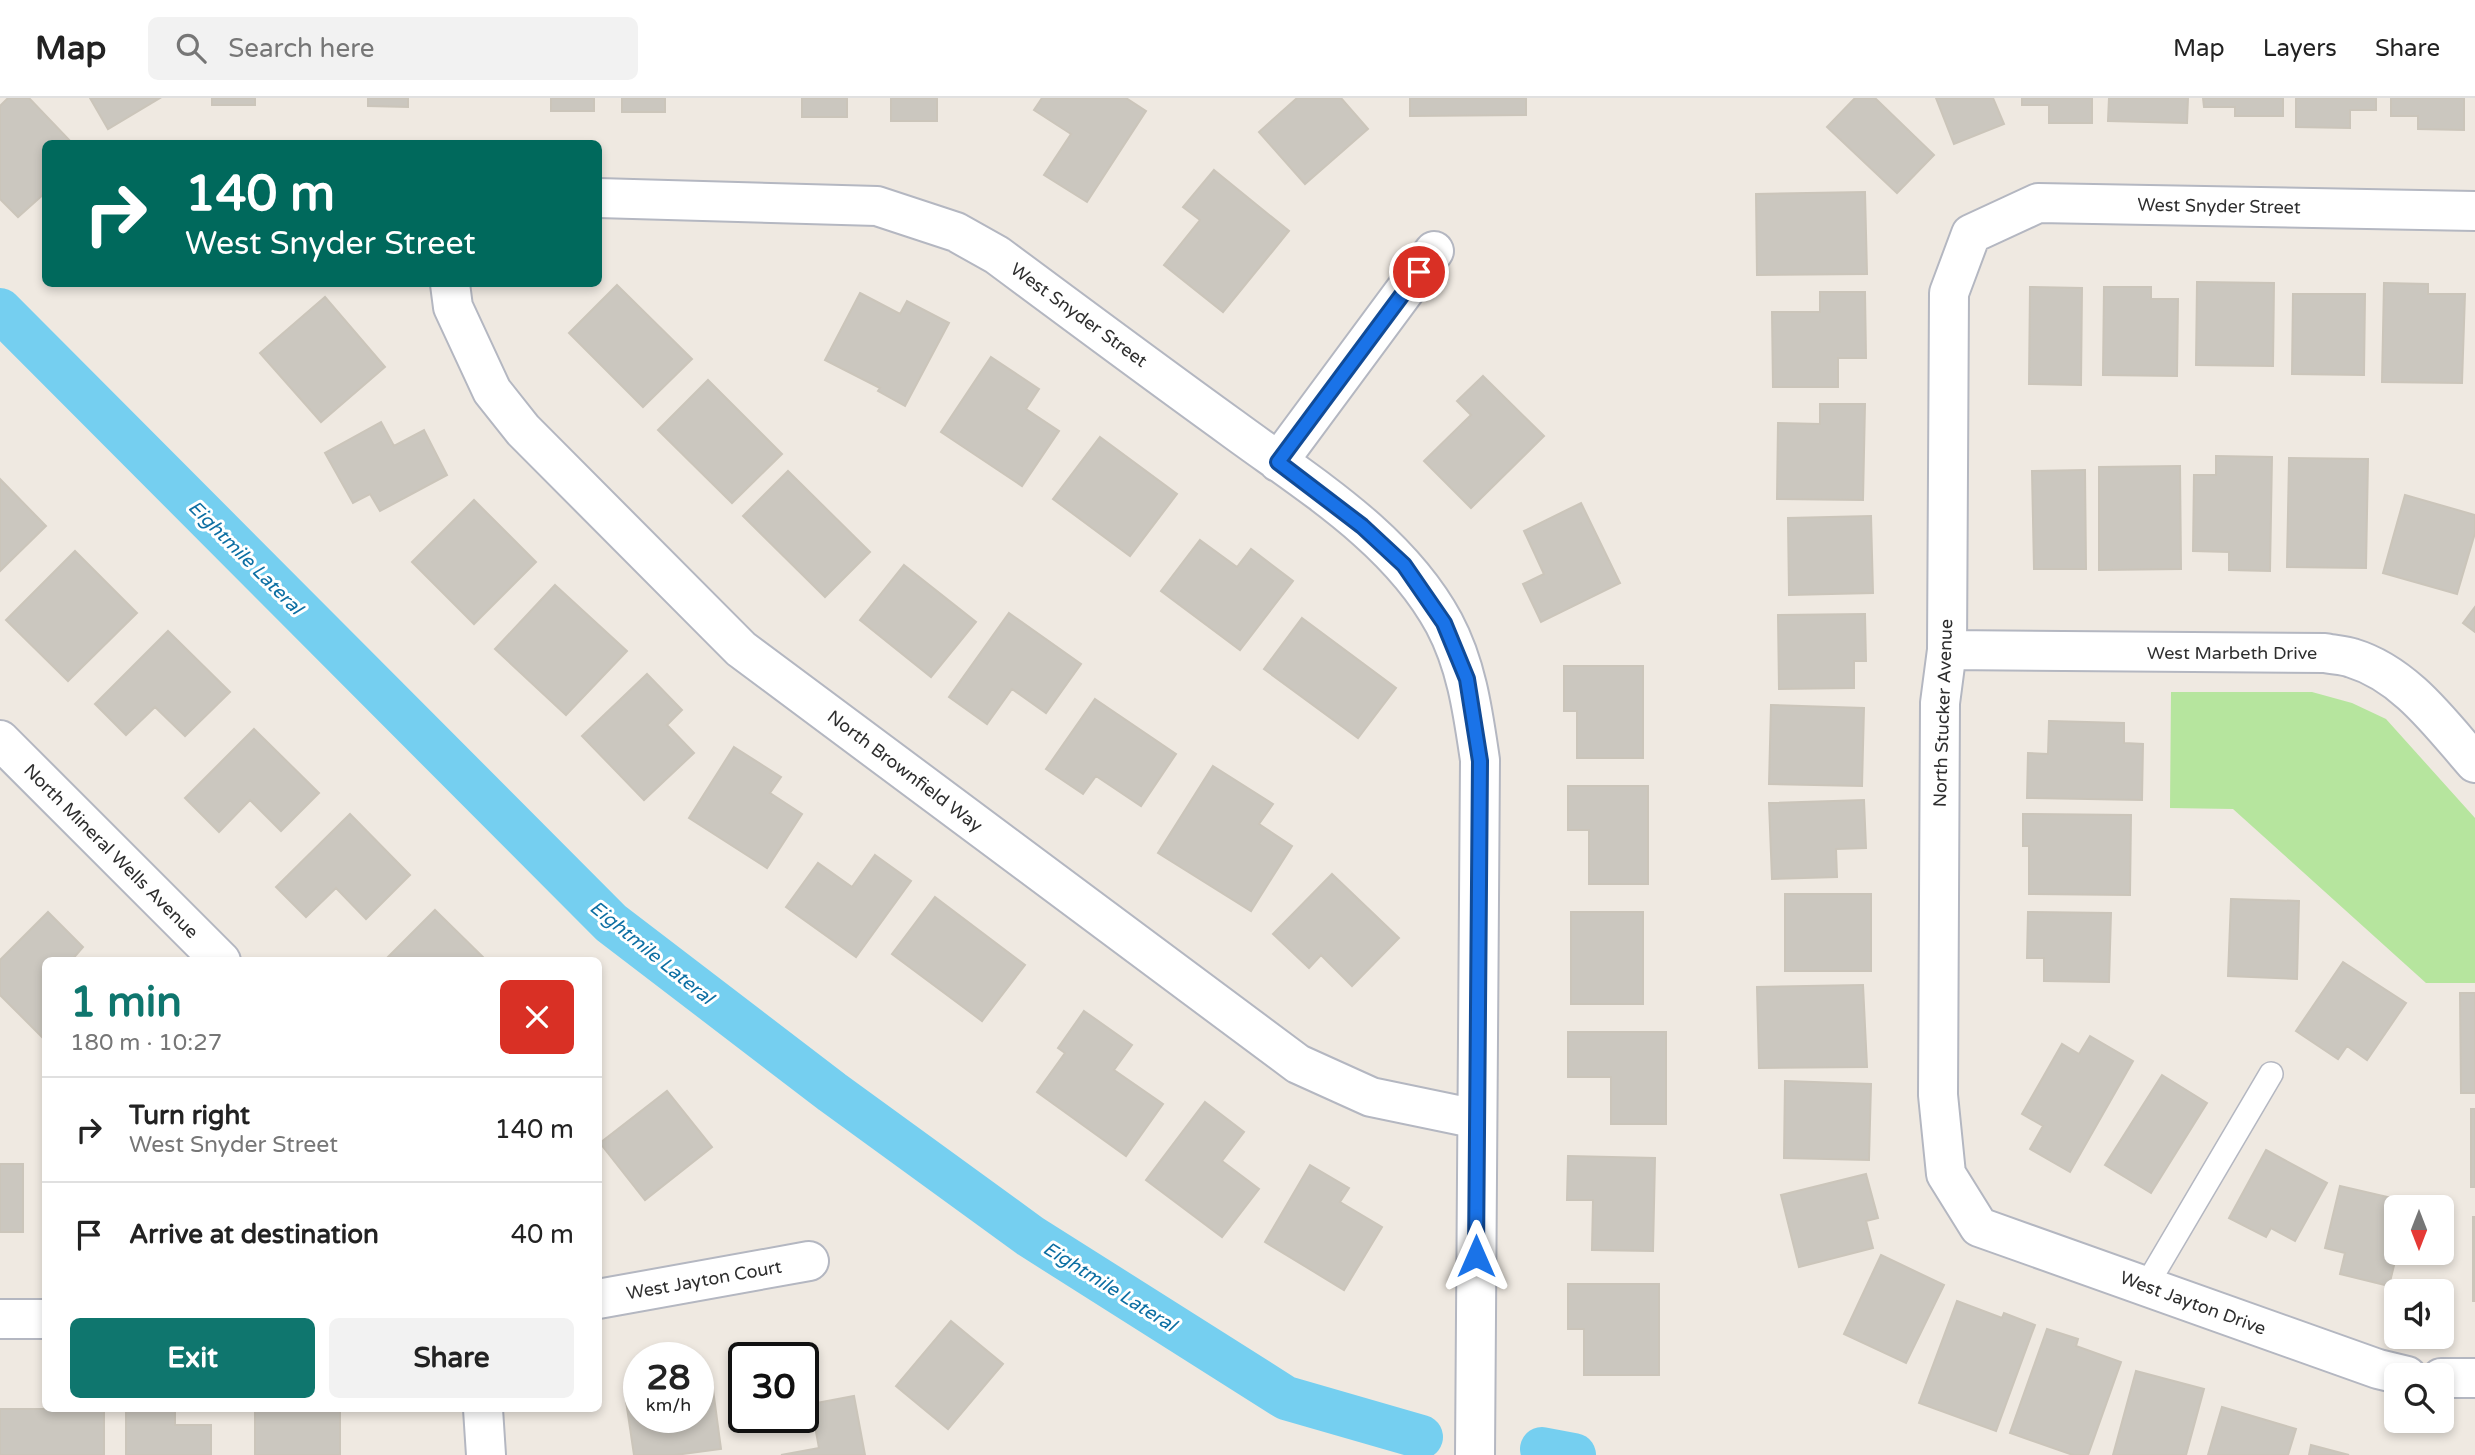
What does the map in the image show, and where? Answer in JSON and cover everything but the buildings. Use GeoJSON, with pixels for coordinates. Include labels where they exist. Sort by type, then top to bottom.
{"type":"FeatureCollection","features":[{"type":"Feature","properties":{"kind":"street","name":"West Snyder Street"},"geometry":{"type":"LineString","coordinates":[[602,198],[877,206],[956,232],[997,255],[1278,462],[1362,526],[1404,565],[1444,623],[1467,679],[1480,761],[1475,1455]]}},
{"type":"Feature","properties":{"kind":"street","name":"West Snyder Street"},"geometry":{"type":"LineString","coordinates":[[1971,234],[2038,203],[2475,211]]}},
{"type":"Feature","properties":{"kind":"street","name":"North Stucker Avenue"},"geometry":{"type":"LineString","coordinates":[[1971,234],[1949,293],[1947,650],[1940,703],[1938,1094],[1946,1174],[1979,1227]]}},
{"type":"Feature","properties":{"kind":"street"},"geometry":{"type":"LineString","coordinates":[[1278,462],[1434,251]]}},
{"type":"Feature","properties":{"kind":"street","name":"North Brownfield Way"},"geometry":{"type":"LineString","coordinates":[[450,287],[453,307],[492,391],[523,430],[741,649],[1298,1064],[1371,1097],[1477,1119]]}},
{"type":"Feature","properties":{"kind":"street","name":"West Marbeth Drive"},"geometry":{"type":"LineString","coordinates":[[1947,650],[2325,653],[2353,658],[2391,677],[2424,705],[2475,763]]}},
{"type":"Feature","properties":{"kind":"street","name":"North Mineral Wells Avenue"},"geometry":{"type":"LineString","coordinates":[[0,740],[217,957]]}},
{"type":"Feature","properties":{"kind":"street","name":"West Jayton Drive"},"geometry":{"type":"LineString","coordinates":[[1979,1227],[2384,1371]]}},
{"type":"Feature","properties":{"kind":"street","name":"West Jayton Court"},"geometry":{"type":"LineString","coordinates":[[602,1298],[809,1261]]}},
{"type":"Feature","properties":{"kind":"street"},"geometry":{"type":"LineString","coordinates":[[0,1319],[42,1319]]}},
{"type":"Feature","properties":{"kind":"street"},"geometry":{"type":"LineString","coordinates":[[2454,1378],[2475,1378]]}},
{"type":"Feature","properties":{"kind":"street"},"geometry":{"type":"LineString","coordinates":[[483,1412],[486,1455]]}},
{"type":"Feature","properties":{"kind":"lane"},"geometry":{"type":"LineString","coordinates":[[2146,1286],[2272,1074]]}},
{"type":"Feature","properties":{"kind":"green space"},"geometry":{"type":"Polygon","coordinates":[[[2171,692],[2312,692],[2352,703],[2386,719],[2475,818],[2475,983],[2426,983],[2233,809],[2170,808],[2171,692]]]}},
{"type":"Feature","properties":{"kind":"waterway","name":"Eightmile Lateral"},"geometry":{"type":"LineString","coordinates":[[0,310],[611,923],[832,1092],[1030,1236],[1286,1398],[1421,1437]]}},
{"type":"Feature","properties":{"kind":"waterway","name":"Eightmile Lateral"},"geometry":{"type":"LineString","coordinates":[[1542,1449],[1574,1455]]}},
{"type":"Feature","properties":{"kind":"route"},"geometry":{"type":"LineString","coordinates":[[1419,272],[1278,462],[1362,526],[1404,565],[1444,623],[1467,679],[1480,761],[1476,1256]]}}]}
